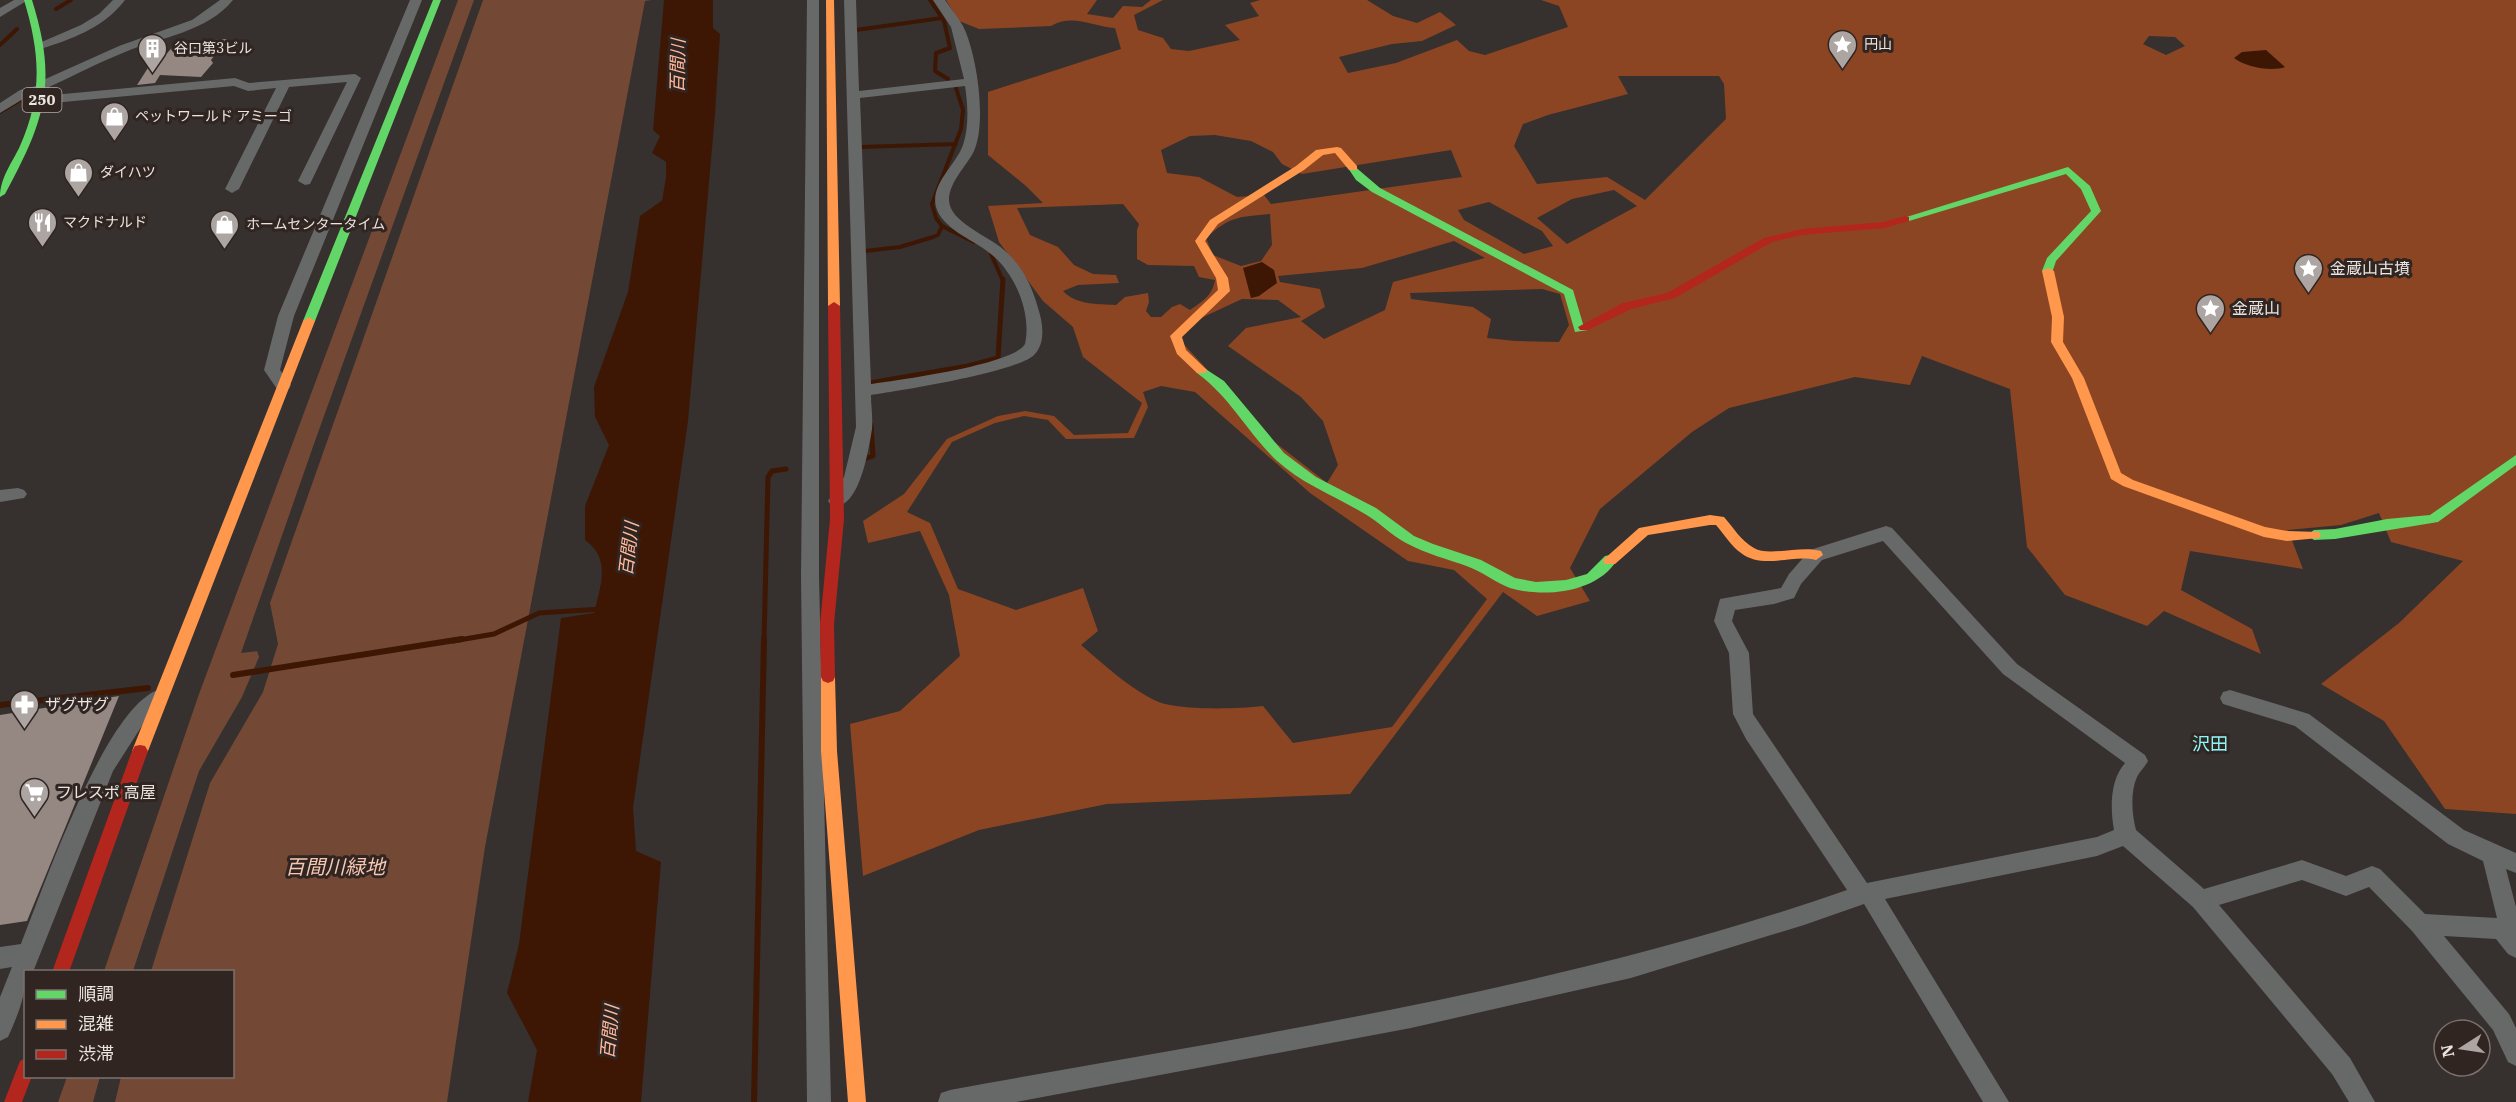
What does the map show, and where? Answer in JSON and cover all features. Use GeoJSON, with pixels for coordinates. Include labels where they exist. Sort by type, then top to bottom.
{"type":"FeatureCollection","features":[{"type":"Feature","properties":{"kind":"main road","name":"250"},"geometry":{"type":"LineString","coordinates":[[0,194],[28,142],[44,90],[44,44],[28,0]]}},
{"type":"Feature","properties":{"kind":"main road"},"geometry":{"type":"LineString","coordinates":[[61,970],[161,695],[437,0]]}},
{"type":"Feature","properties":{"kind":"main road"},"geometry":{"type":"LineString","coordinates":[[831,0],[837,531],[827,624],[829,751],[857,1102]]}},
{"type":"Feature","properties":{"kind":"main road"},"geometry":{"type":"LineString","coordinates":[[1816,555],[1809,551],[1768,556],[1751,553],[1719,520],[1710,520],[1644,531],[1624,546],[1592,578],[1566,585],[1536,587],[1512,583],[1476,564],[1409,539],[1371,511],[1311,480],[1280,456],[1220,384],[1182,355],[1177,346],[1176,336],[1224,291],[1224,283],[1204,253],[1200,242],[1204,233],[1214,222],[1300,168],[1311,157],[1327,150],[1335,150],[1342,153],[1360,178],[1376,190],[1498,257],[1569,292],[1580,329],[1627,306],[1671,296],[1768,240],[1802,232],[1884,225],[2068,170],[2075,175],[2095,204],[2096,211],[2051,260],[2048,272],[2058,317],[2057,342],[2078,378],[2116,476],[2128,483],[2264,532],[2308,537],[2433,519],[2516,459]]}},
{"type":"Feature","properties":{"kind":"main road"},"geometry":{"type":"LineString","coordinates":[[13,1102],[24,1072]]}},
{"type":"Feature","properties":{"kind":"street"},"geometry":{"type":"LineString","coordinates":[[0,13],[22,0]]}},
{"type":"Feature","properties":{"kind":"street"},"geometry":{"type":"LineString","coordinates":[[44,44],[98,21],[119,0]]}},
{"type":"Feature","properties":{"kind":"street"},"geometry":{"type":"LineString","coordinates":[[44,90],[136,43],[194,24],[220,8],[227,0]]}},
{"type":"Feature","properties":{"kind":"street"},"geometry":{"type":"LineString","coordinates":[[283,386],[272,370],[286,316],[416,0]]}},
{"type":"Feature","properties":{"kind":"street"},"geometry":{"type":"LineString","coordinates":[[813,0],[810,576],[819,1102]]}},
{"type":"Feature","properties":{"kind":"street"},"geometry":{"type":"LineString","coordinates":[[837,501],[844,496],[850,486],[864,427],[867,391],[857,94],[850,0]]}},
{"type":"Feature","properties":{"kind":"street"},"geometry":{"type":"LineString","coordinates":[[867,391],[930,380],[996,364],[1027,353],[1031,347],[1035,322],[1017,274],[987,243],[945,214],[942,204],[942,193],[961,164],[969,146],[974,106],[971,82],[957,27],[939,0]]}},
{"type":"Feature","properties":{"kind":"street"},"geometry":{"type":"LineString","coordinates":[[0,109],[24,93],[44,90],[235,82],[248,87],[356,78],[305,181]]}},
{"type":"Feature","properties":{"kind":"street"},"geometry":{"type":"LineString","coordinates":[[857,94],[971,82]]}},
{"type":"Feature","properties":{"kind":"street"},"geometry":{"type":"LineString","coordinates":[[232,189],[284,85]]}},
{"type":"Feature","properties":{"kind":"street"},"geometry":{"type":"LineString","coordinates":[[0,496],[18,494]]}},
{"type":"Feature","properties":{"kind":"street"},"geometry":{"type":"LineString","coordinates":[[1997,1102],[1866,893],[1753,733],[1743,714],[1739,653],[1723,621],[1728,604],[1774,597],[1787,592],[1816,555],[1886,533],[2010,669],[2138,761],[2127,775],[2123,798],[2122,816],[2126,835],[2201,900],[2341,1066],[2363,1102]]}},
{"type":"Feature","properties":{"kind":"street"},"geometry":{"type":"LineString","coordinates":[[0,1029],[28,953],[104,767],[138,715],[161,695]]}},
{"type":"Feature","properties":{"kind":"street"},"geometry":{"type":"LineString","coordinates":[[2230,698],[2302,720],[2456,837],[2492,855],[2516,863]]}},
{"type":"Feature","properties":{"kind":"street"},"geometry":{"type":"LineString","coordinates":[[950,1102],[1412,1017],[1631,967],[1804,915],[1866,893],[2097,846],[2126,835]]}},
{"type":"Feature","properties":{"kind":"street"},"geometry":{"type":"LineString","coordinates":[[2420,924],[2502,929],[2509,923],[2492,855]]}},
{"type":"Feature","properties":{"kind":"street"},"geometry":{"type":"LineString","coordinates":[[2201,900],[2302,870],[2346,886],[2372,876],[2420,924],[2501,1023],[2516,1054]]}},
{"type":"Feature","properties":{"kind":"street"},"geometry":{"type":"LineString","coordinates":[[2502,929],[2516,947]]}},
{"type":"Feature","properties":{"kind":"street"},"geometry":{"type":"LineString","coordinates":[[0,958],[28,953]]}},
{"type":"Feature","properties":{"kind":"green space"},"geometry":{"type":"Polygon","coordinates":[[[458,0],[474,0],[241,653],[257,651],[259,657],[242,697],[199,771],[133,970],[104,970],[199,694],[458,0]]]}},
{"type":"Feature","properties":{"kind":"green space","name":"百間川緑地"},"geometry":{"type":"Polygon","coordinates":[[[483,0],[652,0],[645,1],[485,847],[447,1102],[115,1102],[121,1078],[234,1078],[234,970],[151,970],[210,783],[263,692],[278,644],[270,603],[483,0]]]}},
{"type":"Feature","properties":{"kind":"green space"},"geometry":{"type":"Polygon","coordinates":[[[67,1078],[100,1078],[93,1102],[58,1102],[67,1078]]]}},
{"type":"Feature","properties":{"kind":"shaded area"},"geometry":{"type":"Polygon","coordinates":[[[946,0],[1097,0],[1087,14],[1113,18],[1123,6],[1142,7],[1151,0],[1163,0],[1134,15],[1138,30],[1163,38],[1171,49],[1189,51],[1240,40],[1225,25],[1259,16],[1250,3],[1260,0],[1367,0],[1393,16],[1417,23],[1440,12],[1456,25],[1422,41],[1392,44],[1339,57],[1348,73],[1396,63],[1457,40],[1469,51],[1485,55],[1568,27],[1559,6],[1541,0],[2516,0],[2516,814],[2445,809],[2384,721],[2321,684],[2399,623],[2463,561],[2391,542],[2379,513],[2341,525],[2288,530],[2303,569],[2190,551],[2181,590],[2252,629],[2261,654],[2164,611],[2147,626],[2065,595],[2027,547],[2010,389],[1922,356],[1910,385],[1855,377],[1729,408],[1692,432],[1600,509],[1570,568],[1590,601],[1537,616],[1503,592],[1350,794],[1107,804],[979,830],[863,876],[850,724],[900,711],[960,656],[949,595],[920,531],[868,543],[863,521],[904,494],[947,439],[998,416],[1025,411],[1054,416],[1074,435],[1128,433],[1142,403],[1083,357],[1073,327],[1043,301],[999,242],[988,206],[1043,203],[988,155],[988,92],[1121,49],[1115,28],[1067,21],[1051,26],[979,29],[959,21],[946,0]],[[2149,36],[2143,44],[2166,55],[2185,46],[2175,37],[2149,36]],[[1618,76],[1628,94],[1523,124],[1514,146],[1537,184],[1607,177],[1645,200],[1726,119],[1724,84],[1719,76],[1618,76]],[[1215,135],[1190,136],[1161,150],[1167,173],[1199,177],[1237,197],[1264,195],[1271,204],[1462,177],[1451,150],[1302,174],[1282,164],[1273,152],[1251,141],[1215,135]],[[1614,190],[1572,199],[1537,218],[1567,244],[1637,206],[1614,190]],[[1489,202],[1458,210],[1464,220],[1524,254],[1553,246],[1542,231],[1489,202]],[[1123,204],[1017,208],[1030,235],[1058,247],[1074,265],[1093,274],[1116,275],[1119,283],[1078,285],[1063,291],[1068,296],[1081,301],[1116,305],[1125,297],[1148,293],[1149,302],[1146,311],[1151,317],[1161,317],[1172,307],[1180,304],[1190,310],[1206,298],[1214,286],[1215,280],[1199,277],[1194,266],[1148,265],[1137,259],[1139,224],[1123,204]],[[1270,214],[1250,216],[1222,225],[1206,238],[1213,255],[1241,266],[1261,261],[1272,245],[1270,214]],[[1454,241],[1362,268],[1278,276],[1280,282],[1320,289],[1325,307],[1301,321],[1324,339],[1385,310],[1393,282],[1485,258],[1454,241]],[[1542,289],[1410,293],[1411,299],[1473,307],[1491,319],[1487,338],[1559,342],[1569,325],[1560,294],[1542,289]],[[1242,299],[1199,319],[1179,339],[1272,440],[1327,483],[1338,465],[1323,421],[1301,397],[1228,346],[1246,328],[1301,317],[1278,300],[1242,299]],[[1161,386],[1143,392],[1148,407],[1134,438],[1066,439],[1048,420],[1024,416],[995,423],[952,442],[907,512],[930,523],[958,589],[1016,610],[1083,588],[1098,631],[1081,645],[1121,679],[1155,700],[1176,706],[1200,708],[1263,706],[1293,743],[1392,727],[1487,599],[1454,570],[1408,561],[1310,493],[1195,392],[1161,386]]]}},
{"type":"Feature","properties":{"kind":"water"},"geometry":{"type":"Polygon","coordinates":[[[664,0],[713,0],[713,28],[720,34],[688,421],[633,808],[636,851],[661,862],[641,1102],[528,1102],[537,1050],[507,993],[519,944],[561,618],[594,613],[601,583],[599,556],[585,540],[585,506],[609,445],[595,417],[594,387],[628,292],[640,216],[684,185],[685,174],[652,153],[660,136],[653,130],[664,0]]]}},
{"type":"Feature","properties":{"kind":"water"},"geometry":{"type":"Polygon","coordinates":[[[2266,50],[2285,67],[2259,68],[2234,58],[2242,52],[2266,50]]]}},
{"type":"Feature","properties":{"kind":"water"},"geometry":{"type":"Polygon","coordinates":[[[1262,262],[1274,270],[1277,283],[1259,296],[1251,298],[1243,268],[1262,262]]]}},
{"type":"Feature","properties":{"kind":"building"},"geometry":{"type":"Polygon","coordinates":[[[227,39],[211,60],[213,63],[201,77],[160,75],[155,83],[137,85],[153,60],[162,59],[177,42],[227,39]]]}},
{"type":"Feature","properties":{"kind":"building","name":"フレスポ 高屋"},"geometry":{"type":"Polygon","coordinates":[[[119,696],[27,921],[0,925],[0,715],[119,696]]]}},
{"type":"Feature","properties":{"kind":"waterway"},"geometry":{"type":"LineString","coordinates":[[56,9],[71,0]]}},
{"type":"Feature","properties":{"kind":"waterway"},"geometry":{"type":"LineString","coordinates":[[930,0],[942,18]]}},
{"type":"Feature","properties":{"kind":"waterway"},"geometry":{"type":"LineString","coordinates":[[856,30],[942,18]]}},
{"type":"Feature","properties":{"kind":"waterway"},"geometry":{"type":"LineString","coordinates":[[942,18],[950,48],[936,53],[935,71],[948,79]]}},
{"type":"Feature","properties":{"kind":"waterway"},"geometry":{"type":"LineString","coordinates":[[0,45],[17,29]]}},
{"type":"Feature","properties":{"kind":"waterway"},"geometry":{"type":"LineString","coordinates":[[955,144],[961,129],[963,110],[956,88]]}},
{"type":"Feature","properties":{"kind":"waterway"},"geometry":{"type":"LineString","coordinates":[[0,112],[25,97]]}},
{"type":"Feature","properties":{"kind":"waterway","name":"百間川"},"geometry":{"type":"LineString","coordinates":[[669,232],[677,177],[677,128]]}},
{"type":"Feature","properties":{"kind":"waterway"},"geometry":{"type":"LineString","coordinates":[[861,147],[955,144]]}},
{"type":"Feature","properties":{"kind":"waterway"},"geometry":{"type":"LineString","coordinates":[[942,226],[936,218],[932,204],[955,144]]}},
{"type":"Feature","properties":{"kind":"waterway"},"geometry":{"type":"LineString","coordinates":[[865,251],[900,247],[933,237],[938,235],[942,226]]}},
{"type":"Feature","properties":{"kind":"waterway"},"geometry":{"type":"LineString","coordinates":[[942,226],[974,242]]}},
{"type":"Feature","properties":{"kind":"waterway"},"geometry":{"type":"LineString","coordinates":[[991,254],[1003,281]]}},
{"type":"Feature","properties":{"kind":"waterway"},"geometry":{"type":"LineString","coordinates":[[870,383],[968,366],[998,358],[1003,281]]}},
{"type":"Feature","properties":{"kind":"waterway"},"geometry":{"type":"LineString","coordinates":[[867,458],[873,456],[871,425]]}},
{"type":"Feature","properties":{"kind":"waterway"},"geometry":{"type":"LineString","coordinates":[[764,641],[768,477],[772,471],[786,469]]}},
{"type":"Feature","properties":{"kind":"waterway"},"geometry":{"type":"LineString","coordinates":[[453,641],[494,634],[539,613],[601,609]]}},
{"type":"Feature","properties":{"kind":"waterway"},"geometry":{"type":"LineString","coordinates":[[233,675],[462,639]]}},
{"type":"Feature","properties":{"kind":"waterway"},"geometry":{"type":"LineString","coordinates":[[754,1102],[764,639]]}},
{"type":"Feature","properties":{"kind":"waterway"},"geometry":{"type":"LineString","coordinates":[[0,705],[148,688]]}},
{"type":"Feature","properties":{"kind":"traffic: fast"},"geometry":{"type":"LineString","coordinates":[[0,194],[25,145],[40,100],[41,54],[37,28],[28,0]]}},
{"type":"Feature","properties":{"kind":"traffic: fast"},"geometry":{"type":"LineString","coordinates":[[309,321],[437,0]]}},
{"type":"Feature","properties":{"kind":"traffic: fast"},"geometry":{"type":"LineString","coordinates":[[1353,168],[1360,178],[1376,190],[1569,292],[1579,329],[1584,327]]}},
{"type":"Feature","properties":{"kind":"traffic: fast"},"geometry":{"type":"LineString","coordinates":[[1905,219],[2068,170],[2086,188],[2096,211],[2051,260],[2048,271]]}},
{"type":"Feature","properties":{"kind":"traffic: fast"},"geometry":{"type":"LineString","coordinates":[[1201,370],[1220,384],[1280,456],[1311,480],[1371,511],[1409,539],[1428,548],[1476,564],[1512,583],[1536,587],[1566,585],[1592,578],[1610,560]]}},
{"type":"Feature","properties":{"kind":"traffic: fast"},"geometry":{"type":"LineString","coordinates":[[2314,535],[2335,534],[2387,524],[2433,519],[2516,459]]}},
{"type":"Feature","properties":{"kind":"traffic: slow"},"geometry":{"type":"LineString","coordinates":[[830,0],[834,306]]}},
{"type":"Feature","properties":{"kind":"traffic: slow"},"geometry":{"type":"LineString","coordinates":[[1201,370],[1181,352],[1176,336],[1224,291],[1222,278],[1200,241],[1214,222],[1300,168],[1320,152],[1337,150],[1353,168]]}},
{"type":"Feature","properties":{"kind":"traffic: slow"},"geometry":{"type":"LineString","coordinates":[[2048,271],[2058,317],[2057,342],[2078,378],[2116,476],[2128,483],[2264,532],[2287,536],[2314,535]]}},
{"type":"Feature","properties":{"kind":"traffic: slow"},"geometry":{"type":"LineString","coordinates":[[140,751],[309,321]]}},
{"type":"Feature","properties":{"kind":"traffic: slow"},"geometry":{"type":"LineString","coordinates":[[1610,560],[1644,531],[1710,520],[1719,520],[1741,545],[1757,555],[1774,556],[1799,553],[1816,555]]}},
{"type":"Feature","properties":{"kind":"traffic: slow"},"geometry":{"type":"LineString","coordinates":[[828,677],[829,751],[857,1102]]}},
{"type":"Feature","properties":{"kind":"traffic: jam"},"geometry":{"type":"LineString","coordinates":[[1584,327],[1627,306],[1671,296],[1768,240],[1802,232],[1884,225],[1905,219]]}},
{"type":"Feature","properties":{"kind":"traffic: jam"},"geometry":{"type":"LineString","coordinates":[[828,677],[827,624],[837,519],[834,306]]}},
{"type":"Feature","properties":{"kind":"traffic: jam"},"geometry":{"type":"LineString","coordinates":[[61,970],[140,751]]}},
{"type":"Feature","properties":{"kind":"traffic: jam"},"geometry":{"type":"LineString","coordinates":[[13,1102],[24,1072]]}},
{"type":"Feature","properties":{"kind":"place","name":"円山"},"geometry":{"type":"Point","coordinates":[1843,70]}},
{"type":"Feature","properties":{"kind":"place","name":"谷口第3ビル"},"geometry":{"type":"Point","coordinates":[153,74]}},
{"type":"Feature","properties":{"kind":"place","name":"ペットワールド アミーゴ"},"geometry":{"type":"Point","coordinates":[114,142]}},
{"type":"Feature","properties":{"kind":"place","name":"ダイハツ"},"geometry":{"type":"Point","coordinates":[79,198]}},
{"type":"Feature","properties":{"kind":"place","name":"マクドナルド"},"geometry":{"type":"Point","coordinates":[42,248]}},
{"type":"Feature","properties":{"kind":"place","name":"ホームセンタータイム"},"geometry":{"type":"Point","coordinates":[225,250]}},
{"type":"Feature","properties":{"kind":"place","name":"金蔵山古墳"},"geometry":{"type":"Point","coordinates":[2309,294]}},
{"type":"Feature","properties":{"kind":"place","name":"金蔵山"},"geometry":{"type":"Point","coordinates":[2211,334]}},
{"type":"Feature","properties":{"kind":"place","name":"ザグザグ"},"geometry":{"type":"Point","coordinates":[24,730]}},
{"type":"Feature","properties":{"kind":"place","name":"フレスポ 高屋"},"geometry":{"type":"Point","coordinates":[35,818]}},
{"type":"Feature","properties":{"kind":"district","name":"沢田"},"geometry":{"type":"Point","coordinates":[2210,744]}}]}
